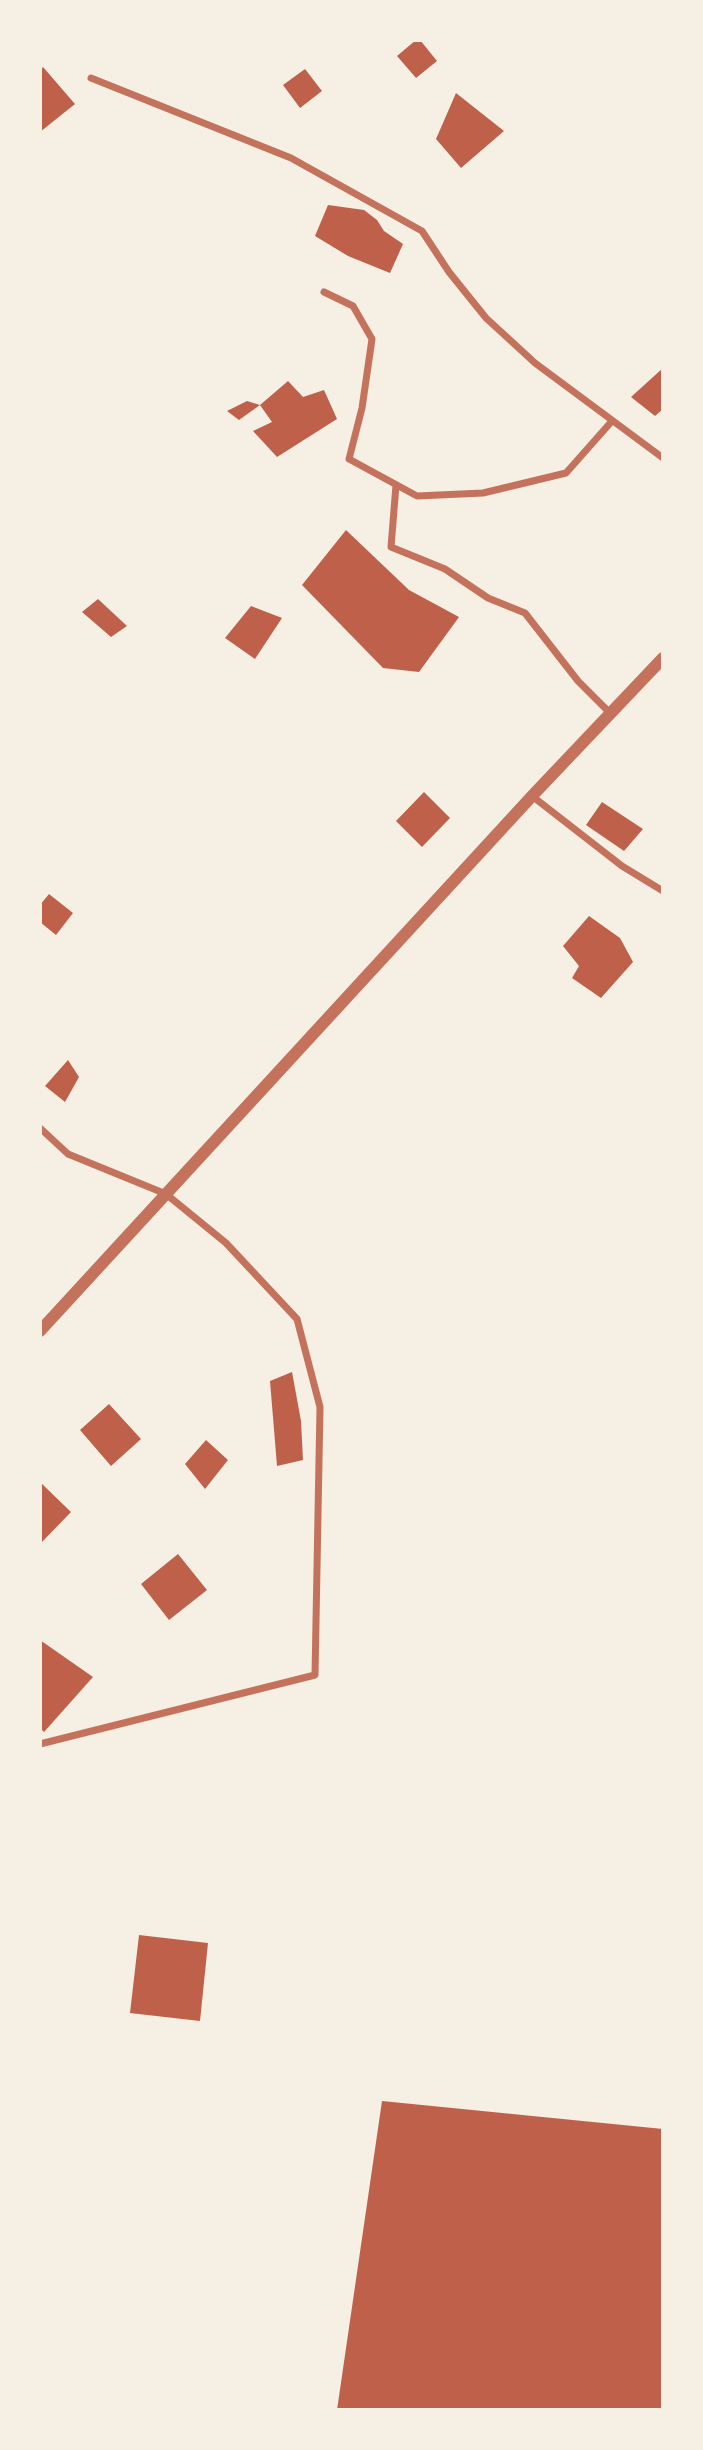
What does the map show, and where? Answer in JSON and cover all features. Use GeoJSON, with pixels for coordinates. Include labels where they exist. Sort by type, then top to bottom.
{"type":"FeatureCollection","features":[{"type":"Feature","properties":{"kind":"street"},"geometry":{"type":"LineString","coordinates":[[91,78],[291,158],[422,231],[449,272],[486,318],[535,363],[663,458]]}},
{"type":"Feature","properties":{"kind":"street"},"geometry":{"type":"LineString","coordinates":[[324,292],[353,306],[372,339],[362,408],[349,460],[417,496],[482,493],[566,472],[612,421]]}},
{"type":"Feature","properties":{"kind":"street"},"geometry":{"type":"LineString","coordinates":[[396,485],[391,547],[445,569],[488,598],[524,613],[578,681],[610,713]]}},
{"type":"Feature","properties":{"kind":"street"},"geometry":{"type":"LineString","coordinates":[[40,1331],[532,796],[663,658]]}},
{"type":"Feature","properties":{"kind":"street"},"geometry":{"type":"LineString","coordinates":[[532,796],[622,866],[663,891]]}},
{"type":"Feature","properties":{"kind":"street"},"geometry":{"type":"LineString","coordinates":[[40,1128],[68,1154],[166,1194],[226,1242],[297,1319],[320,1407],[315,1675],[40,1744]]}},
{"type":"Feature","properties":{"kind":"building"},"geometry":{"type":"Polygon","coordinates":[[[416,40],[420,40],[437,61],[416,78],[397,56],[416,40]]]}},
{"type":"Feature","properties":{"kind":"building"},"geometry":{"type":"Polygon","coordinates":[[[43,67],[75,104],[40,132],[40,71],[43,67]]]}},
{"type":"Feature","properties":{"kind":"building"},"geometry":{"type":"Polygon","coordinates":[[[305,69],[322,91],[300,108],[283,85],[305,69]]]}},
{"type":"Feature","properties":{"kind":"building"},"geometry":{"type":"Polygon","coordinates":[[[456,93],[504,131],[461,168],[436,139],[456,93]]]}},
{"type":"Feature","properties":{"kind":"building"},"geometry":{"type":"Polygon","coordinates":[[[328,205],[364,210],[377,220],[384,231],[403,244],[390,273],[348,256],[315,236],[328,205]]]}},
{"type":"Feature","properties":{"kind":"building"},"geometry":{"type":"Polygon","coordinates":[[[663,368],[663,409],[655,416],[631,397],[663,368]]]}},
{"type":"Feature","properties":{"kind":"building"},"geometry":{"type":"Polygon","coordinates":[[[288,381],[303,397],[324,390],[337,419],[277,457],[253,431],[272,422],[260,405],[288,381]]]}},
{"type":"Feature","properties":{"kind":"building"},"geometry":{"type":"Polygon","coordinates":[[[247,401],[260,405],[239,420],[227,411],[247,401]]]}},
{"type":"Feature","properties":{"kind":"building"},"geometry":{"type":"Polygon","coordinates":[[[346,530],[409,590],[459,617],[419,672],[383,668],[302,585],[346,530]]]}},
{"type":"Feature","properties":{"kind":"building"},"geometry":{"type":"Polygon","coordinates":[[[98,599],[127,626],[111,637],[82,612],[98,599]]]}},
{"type":"Feature","properties":{"kind":"building"},"geometry":{"type":"Polygon","coordinates":[[[251,606],[282,618],[255,659],[225,638],[251,606]]]}},
{"type":"Feature","properties":{"kind":"building"},"geometry":{"type":"Polygon","coordinates":[[[424,792],[450,818],[422,847],[396,821],[424,792]]]}},
{"type":"Feature","properties":{"kind":"building"},"geometry":{"type":"Polygon","coordinates":[[[602,802],[643,829],[624,851],[586,825],[602,802]]]}},
{"type":"Feature","properties":{"kind":"building"},"geometry":{"type":"Polygon","coordinates":[[[49,894],[73,913],[56,935],[40,922],[40,905],[49,894]]]}},
{"type":"Feature","properties":{"kind":"building"},"geometry":{"type":"Polygon","coordinates":[[[589,916],[620,938],[633,962],[601,998],[572,978],[579,966],[563,946],[589,916]]]}},
{"type":"Feature","properties":{"kind":"building"},"geometry":{"type":"Polygon","coordinates":[[[68,1060],[79,1077],[65,1102],[45,1086],[68,1060]]]}},
{"type":"Feature","properties":{"kind":"building"},"geometry":{"type":"Polygon","coordinates":[[[292,1372],[301,1421],[303,1460],[277,1466],[270,1381],[292,1372]]]}},
{"type":"Feature","properties":{"kind":"building"},"geometry":{"type":"Polygon","coordinates":[[[109,1404],[141,1439],[111,1466],[80,1430],[109,1404]]]}},
{"type":"Feature","properties":{"kind":"building"},"geometry":{"type":"Polygon","coordinates":[[[206,1440],[228,1460],[205,1489],[185,1464],[206,1440]]]}},
{"type":"Feature","properties":{"kind":"building"},"geometry":{"type":"Polygon","coordinates":[[[40,1482],[71,1512],[40,1544],[40,1482]]]}},
{"type":"Feature","properties":{"kind":"building"},"geometry":{"type":"Polygon","coordinates":[[[178,1554],[207,1590],[169,1620],[141,1584],[178,1554]]]}},
{"type":"Feature","properties":{"kind":"building"},"geometry":{"type":"Polygon","coordinates":[[[40,1640],[93,1677],[44,1732],[40,1728],[40,1640]]]}},
{"type":"Feature","properties":{"kind":"building"},"geometry":{"type":"Polygon","coordinates":[[[139,1935],[208,1943],[200,2021],[130,2013],[139,1935]]]}},
{"type":"Feature","properties":{"kind":"building"},"geometry":{"type":"Polygon","coordinates":[[[382,2101],[663,2129],[663,2410],[337,2410],[382,2101]]]}}]}
